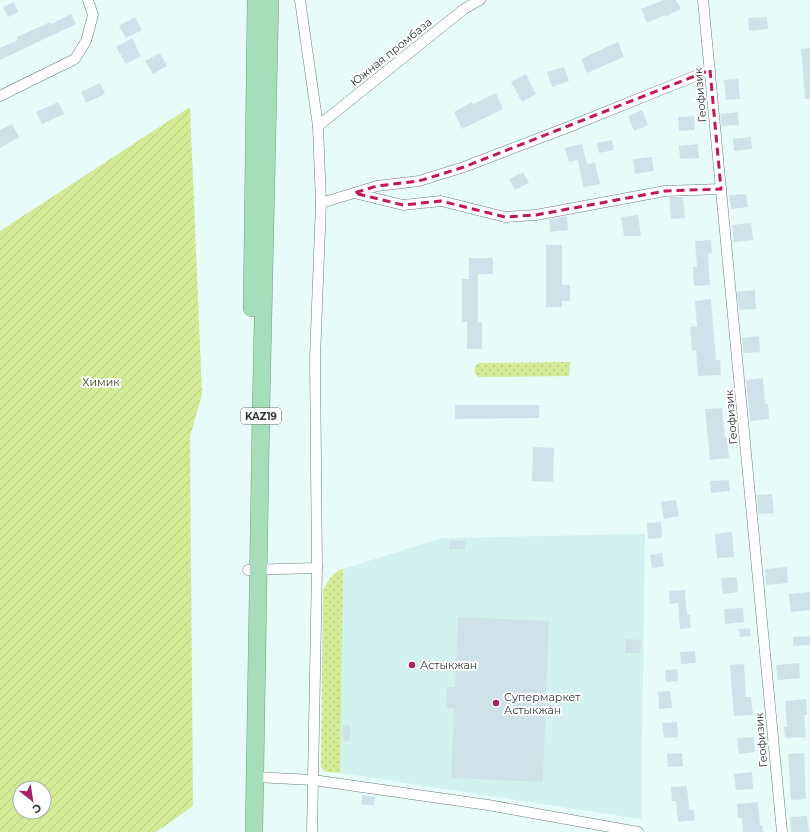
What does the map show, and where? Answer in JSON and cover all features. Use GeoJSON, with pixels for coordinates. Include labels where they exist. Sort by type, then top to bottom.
{"type":"FeatureCollection","features":[{"type":"Feature","properties":{"kind":"highway","name":"KAZ19"},"geometry":{"type":"LineString","coordinates":[[254,832],[255,777],[253,570],[256,0]]}},
{"type":"Feature","properties":{"kind":"highway","name":"KAZ19"},"geometry":{"type":"LineString","coordinates":[[244,832],[270,0]]}},
{"type":"Feature","properties":{"kind":"street"},"geometry":{"type":"LineString","coordinates":[[0,96],[75,59],[86,41],[93,15],[88,0]]}},
{"type":"Feature","properties":{"kind":"street"},"geometry":{"type":"LineString","coordinates":[[300,0],[318,126],[321,203],[316,358],[317,568],[312,832]]}},
{"type":"Feature","properties":{"kind":"street","name":"Южная промбаза"},"geometry":{"type":"LineString","coordinates":[[318,126],[464,8],[480,0]]}},
{"type":"Feature","properties":{"kind":"street","name":"Геофизик"},"geometry":{"type":"LineString","coordinates":[[703,0],[782,832]]}},
{"type":"Feature","properties":{"kind":"street"},"geometry":{"type":"LineString","coordinates":[[321,203],[377,186],[419,181],[464,166],[566,128],[710,70]]}},
{"type":"Feature","properties":{"kind":"street"},"geometry":{"type":"LineString","coordinates":[[354,194],[403,205],[441,201],[505,217],[536,215],[665,191],[721,189]]}},
{"type":"Feature","properties":{"kind":"street"},"geometry":{"type":"LineString","coordinates":[[253,570],[317,568]]}},
{"type":"Feature","properties":{"kind":"street"},"geometry":{"type":"LineString","coordinates":[[255,777],[313,780],[488,806],[638,832]]}},
{"type":"Feature","properties":{"kind":"highlighted area"},"geometry":{"type":"Polygon","coordinates":[[[710,70],[721,189],[665,191],[536,215],[505,217],[441,201],[403,205],[354,193],[377,186],[419,181],[464,167],[710,70]]]}},
{"type":"Feature","properties":{"kind":"shaded area"},"geometry":{"type":"Polygon","coordinates":[[[645,534],[641,819],[340,773],[343,569],[442,538],[645,534]]]}},
{"type":"Feature","properties":{"kind":"green space","name":"Химик"},"geometry":{"type":"Polygon","coordinates":[[[190,107],[202,394],[190,437],[193,806],[156,832],[0,832],[0,231],[190,107]]]}},
{"type":"Feature","properties":{"kind":"green space"},"geometry":{"type":"Polygon","coordinates":[[[570,362],[569,376],[478,377],[475,373],[475,366],[479,363],[570,362]]]}},
{"type":"Feature","properties":{"kind":"green space"},"geometry":{"type":"Polygon","coordinates":[[[343,569],[340,773],[325,772],[321,767],[323,590],[334,574],[343,569]]]}},
{"type":"Feature","properties":{"kind":"building"},"geometry":{"type":"Polygon","coordinates":[[[664,0],[676,0],[681,9],[647,23],[641,9],[664,0]]]}},
{"type":"Feature","properties":{"kind":"building"},"geometry":{"type":"Polygon","coordinates":[[[14,2],[18,12],[8,17],[3,7],[14,2]]]}},
{"type":"Feature","properties":{"kind":"building"},"geometry":{"type":"Polygon","coordinates":[[[71,14],[76,24],[0,60],[0,48],[18,40],[17,37],[50,22],[51,24],[71,14]]]}},
{"type":"Feature","properties":{"kind":"building"},"geometry":{"type":"Polygon","coordinates":[[[135,17],[142,30],[126,38],[119,26],[135,17]]]}},
{"type":"Feature","properties":{"kind":"building"},"geometry":{"type":"Polygon","coordinates":[[[767,17],[768,29],[749,31],[748,18],[767,17]]]}},
{"type":"Feature","properties":{"kind":"building"},"geometry":{"type":"Polygon","coordinates":[[[132,38],[141,56],[126,64],[116,47],[132,38]]]}},
{"type":"Feature","properties":{"kind":"building"},"geometry":{"type":"Polygon","coordinates":[[[618,42],[624,57],[587,73],[581,59],[618,42]]]}},
{"type":"Feature","properties":{"kind":"building"},"geometry":{"type":"Polygon","coordinates":[[[810,48],[810,99],[805,99],[801,49],[810,48]]]}},
{"type":"Feature","properties":{"kind":"building"},"geometry":{"type":"Polygon","coordinates":[[[160,53],[167,66],[153,74],[145,61],[160,53]]]}},
{"type":"Feature","properties":{"kind":"building"},"geometry":{"type":"Polygon","coordinates":[[[564,67],[569,81],[552,87],[547,72],[564,67]]]}},
{"type":"Feature","properties":{"kind":"building"},"geometry":{"type":"Polygon","coordinates":[[[526,74],[536,94],[522,102],[511,82],[526,74]]]}},
{"type":"Feature","properties":{"kind":"building"},"geometry":{"type":"Polygon","coordinates":[[[738,79],[740,99],[726,100],[724,80],[738,79]]]}},
{"type":"Feature","properties":{"kind":"building"},"geometry":{"type":"Polygon","coordinates":[[[100,83],[105,94],[86,103],[81,92],[100,83]]]}},
{"type":"Feature","properties":{"kind":"building"},"geometry":{"type":"Polygon","coordinates":[[[496,93],[503,109],[462,129],[454,112],[472,102],[473,104],[496,93]]]}},
{"type":"Feature","properties":{"kind":"building"},"geometry":{"type":"Polygon","coordinates":[[[58,102],[64,114],[42,124],[36,112],[58,102]]]}},
{"type":"Feature","properties":{"kind":"building"},"geometry":{"type":"Polygon","coordinates":[[[642,110],[648,125],[634,131],[628,116],[642,110]]]}},
{"type":"Feature","properties":{"kind":"building"},"geometry":{"type":"Polygon","coordinates":[[[738,112],[739,125],[722,126],[720,114],[738,112]]]}},
{"type":"Feature","properties":{"kind":"building"},"geometry":{"type":"Polygon","coordinates":[[[694,116],[695,130],[679,131],[678,117],[694,116]]]}},
{"type":"Feature","properties":{"kind":"building"},"geometry":{"type":"Polygon","coordinates":[[[12,124],[19,137],[0,148],[0,130],[12,124]]]}},
{"type":"Feature","properties":{"kind":"building"},"geometry":{"type":"Polygon","coordinates":[[[751,137],[752,149],[734,151],[733,139],[751,137]]]}},
{"type":"Feature","properties":{"kind":"building"},"geometry":{"type":"Polygon","coordinates":[[[612,140],[614,150],[599,153],[597,143],[612,140]]]}},
{"type":"Feature","properties":{"kind":"building"},"geometry":{"type":"Polygon","coordinates":[[[582,144],[587,164],[595,163],[600,184],[583,187],[578,160],[569,162],[565,148],[582,144]]]}},
{"type":"Feature","properties":{"kind":"building"},"geometry":{"type":"Polygon","coordinates":[[[698,144],[699,158],[680,159],[679,146],[698,144]]]}},
{"type":"Feature","properties":{"kind":"building"},"geometry":{"type":"Polygon","coordinates":[[[652,157],[654,171],[635,174],[633,159],[652,157]]]}},
{"type":"Feature","properties":{"kind":"building"},"geometry":{"type":"Polygon","coordinates":[[[523,172],[529,183],[515,190],[509,179],[523,172]]]}},
{"type":"Feature","properties":{"kind":"building"},"geometry":{"type":"Polygon","coordinates":[[[746,194],[748,207],[731,209],[729,195],[746,194]]]}},
{"type":"Feature","properties":{"kind":"building"},"geometry":{"type":"Polygon","coordinates":[[[669,197],[683,197],[685,218],[671,219],[669,197]]]}},
{"type":"Feature","properties":{"kind":"building"},"geometry":{"type":"Polygon","coordinates":[[[638,215],[641,236],[624,236],[621,217],[638,215]]]}},
{"type":"Feature","properties":{"kind":"building"},"geometry":{"type":"Polygon","coordinates":[[[567,216],[568,230],[550,232],[549,219],[567,216]]]}},
{"type":"Feature","properties":{"kind":"building"},"geometry":{"type":"Polygon","coordinates":[[[751,223],[753,240],[734,242],[732,225],[751,223]]]}},
{"type":"Feature","properties":{"kind":"building"},"geometry":{"type":"Polygon","coordinates":[[[711,240],[712,253],[708,254],[710,285],[694,286],[693,267],[697,267],[695,241],[711,240]]]}},
{"type":"Feature","properties":{"kind":"building"},"geometry":{"type":"Polygon","coordinates":[[[546,245],[562,245],[562,285],[570,285],[570,301],[562,301],[562,307],[546,307],[546,245]]]}},
{"type":"Feature","properties":{"kind":"building"},"geometry":{"type":"Polygon","coordinates":[[[469,258],[493,258],[493,274],[478,274],[478,322],[482,322],[482,349],[467,349],[467,322],[462,322],[462,279],[469,279],[469,258]]]}},
{"type":"Feature","properties":{"kind":"building"},"geometry":{"type":"Polygon","coordinates":[[[755,290],[756,309],[739,310],[737,292],[755,290]]]}},
{"type":"Feature","properties":{"kind":"building"},"geometry":{"type":"Polygon","coordinates":[[[711,299],[716,360],[720,360],[721,375],[698,376],[696,350],[692,350],[690,327],[697,326],[695,301],[711,299]]]}},
{"type":"Feature","properties":{"kind":"building"},"geometry":{"type":"Polygon","coordinates":[[[759,336],[760,352],[743,353],[742,338],[759,336]]]}},
{"type":"Feature","properties":{"kind":"building"},"geometry":{"type":"Polygon","coordinates":[[[763,378],[765,404],[768,404],[769,419],[750,421],[746,380],[763,378]]]}},
{"type":"Feature","properties":{"kind":"building"},"geometry":{"type":"Polygon","coordinates":[[[455,405],[539,405],[539,418],[455,419],[455,405]]]}},
{"type":"Feature","properties":{"kind":"building"},"geometry":{"type":"Polygon","coordinates":[[[722,408],[729,458],[710,460],[705,409],[722,408]]]}},
{"type":"Feature","properties":{"kind":"building"},"geometry":{"type":"Polygon","coordinates":[[[533,447],[554,448],[553,482],[532,481],[533,447]]]}},
{"type":"Feature","properties":{"kind":"building"},"geometry":{"type":"Polygon","coordinates":[[[729,480],[730,491],[711,493],[710,481],[729,480]]]}},
{"type":"Feature","properties":{"kind":"building"},"geometry":{"type":"Polygon","coordinates":[[[772,494],[774,513],[758,514],[757,495],[772,494]]]}},
{"type":"Feature","properties":{"kind":"building"},"geometry":{"type":"Polygon","coordinates":[[[676,500],[679,516],[664,519],[661,502],[676,500]]]}},
{"type":"Feature","properties":{"kind":"building"},"geometry":{"type":"Polygon","coordinates":[[[661,522],[662,538],[648,539],[647,523],[661,522]]]}},
{"type":"Feature","properties":{"kind":"building"},"geometry":{"type":"Polygon","coordinates":[[[732,532],[734,557],[717,558],[715,534],[732,532]]]}},
{"type":"Feature","properties":{"kind":"building"},"geometry":{"type":"Polygon","coordinates":[[[449,540],[465,541],[465,549],[449,549],[449,540]]]}},
{"type":"Feature","properties":{"kind":"building"},"geometry":{"type":"Polygon","coordinates":[[[662,553],[664,566],[652,568],[650,555],[662,553]]]}},
{"type":"Feature","properties":{"kind":"building"},"geometry":{"type":"Polygon","coordinates":[[[787,567],[788,583],[766,585],[765,569],[787,567]]]}},
{"type":"Feature","properties":{"kind":"building"},"geometry":{"type":"Polygon","coordinates":[[[737,577],[738,592],[723,594],[721,578],[737,577]]]}},
{"type":"Feature","properties":{"kind":"building"},"geometry":{"type":"Polygon","coordinates":[[[685,590],[687,615],[690,615],[691,628],[680,629],[678,603],[670,604],[669,591],[685,590]]]}},
{"type":"Feature","properties":{"kind":"building"},"geometry":{"type":"Polygon","coordinates":[[[810,592],[810,610],[791,612],[789,594],[810,592]]]}},
{"type":"Feature","properties":{"kind":"building"},"geometry":{"type":"Polygon","coordinates":[[[743,608],[744,622],[725,624],[724,609],[743,608]]]}},
{"type":"Feature","properties":{"kind":"building","name":"Супермаркет Астыкжан"},"geometry":{"type":"Polygon","coordinates":[[[458,617],[549,621],[543,782],[451,778],[454,709],[446,708],[447,687],[455,687],[458,617]]]}},
{"type":"Feature","properties":{"kind":"building"},"geometry":{"type":"Polygon","coordinates":[[[750,628],[751,636],[740,637],[739,629],[750,628]]]}},
{"type":"Feature","properties":{"kind":"building"},"geometry":{"type":"Polygon","coordinates":[[[810,636],[810,645],[793,646],[793,637],[810,636]]]}},
{"type":"Feature","properties":{"kind":"building"},"geometry":{"type":"Polygon","coordinates":[[[626,639],[641,640],[640,653],[625,653],[626,639]]]}},
{"type":"Feature","properties":{"kind":"building"},"geometry":{"type":"Polygon","coordinates":[[[695,651],[696,663],[681,664],[680,652],[695,651]]]}},
{"type":"Feature","properties":{"kind":"building"},"geometry":{"type":"Polygon","coordinates":[[[799,663],[800,678],[778,680],[776,665],[799,663]]]}},
{"type":"Feature","properties":{"kind":"building"},"geometry":{"type":"Polygon","coordinates":[[[744,664],[746,697],[751,697],[753,715],[734,716],[730,665],[744,664]]]}},
{"type":"Feature","properties":{"kind":"building"},"geometry":{"type":"Polygon","coordinates":[[[677,669],[678,681],[666,682],[665,670],[677,669]]]}},
{"type":"Feature","properties":{"kind":"building"},"geometry":{"type":"Polygon","coordinates":[[[670,691],[672,708],[659,709],[658,692],[670,691]]]}},
{"type":"Feature","properties":{"kind":"building"},"geometry":{"type":"Polygon","coordinates":[[[806,699],[807,715],[804,715],[806,737],[785,738],[784,727],[787,727],[785,701],[806,699]]]}},
{"type":"Feature","properties":{"kind":"building"},"geometry":{"type":"Polygon","coordinates":[[[677,722],[678,737],[664,738],[662,723],[677,722]]]}},
{"type":"Feature","properties":{"kind":"building"},"geometry":{"type":"Polygon","coordinates":[[[343,725],[350,725],[350,741],[343,741],[343,725]]]}},
{"type":"Feature","properties":{"kind":"building"},"geometry":{"type":"Polygon","coordinates":[[[754,737],[755,752],[739,754],[737,738],[754,737]]]}},
{"type":"Feature","properties":{"kind":"building"},"geometry":{"type":"Polygon","coordinates":[[[682,753],[683,766],[668,767],[667,754],[682,753]]]}},
{"type":"Feature","properties":{"kind":"building"},"geometry":{"type":"Polygon","coordinates":[[[804,753],[806,799],[791,800],[788,754],[804,753]]]}},
{"type":"Feature","properties":{"kind":"building"},"geometry":{"type":"Polygon","coordinates":[[[752,772],[753,789],[736,790],[734,774],[752,772]]]}},
{"type":"Feature","properties":{"kind":"building"},"geometry":{"type":"Polygon","coordinates":[[[687,786],[689,810],[694,810],[695,820],[678,822],[676,801],[672,801],[671,787],[687,786]]]}},
{"type":"Feature","properties":{"kind":"building"},"geometry":{"type":"Polygon","coordinates":[[[362,795],[375,797],[374,806],[361,804],[362,795]]]}},
{"type":"Feature","properties":{"kind":"building"},"geometry":{"type":"Polygon","coordinates":[[[758,802],[760,825],[762,825],[763,832],[743,832],[742,818],[738,818],[737,804],[758,802]]]}},
{"type":"Feature","properties":{"kind":"building"},"geometry":{"type":"Polygon","coordinates":[[[807,816],[809,832],[791,832],[790,817],[807,816]]]}},
{"type":"Feature","properties":{"kind":"place","name":"Астыкжан"},"geometry":{"type":"Point","coordinates":[412,665]}},
{"type":"Feature","properties":{"kind":"place","name":"Супермаркет Астыкжан"},"geometry":{"type":"Point","coordinates":[496,703]}}]}
